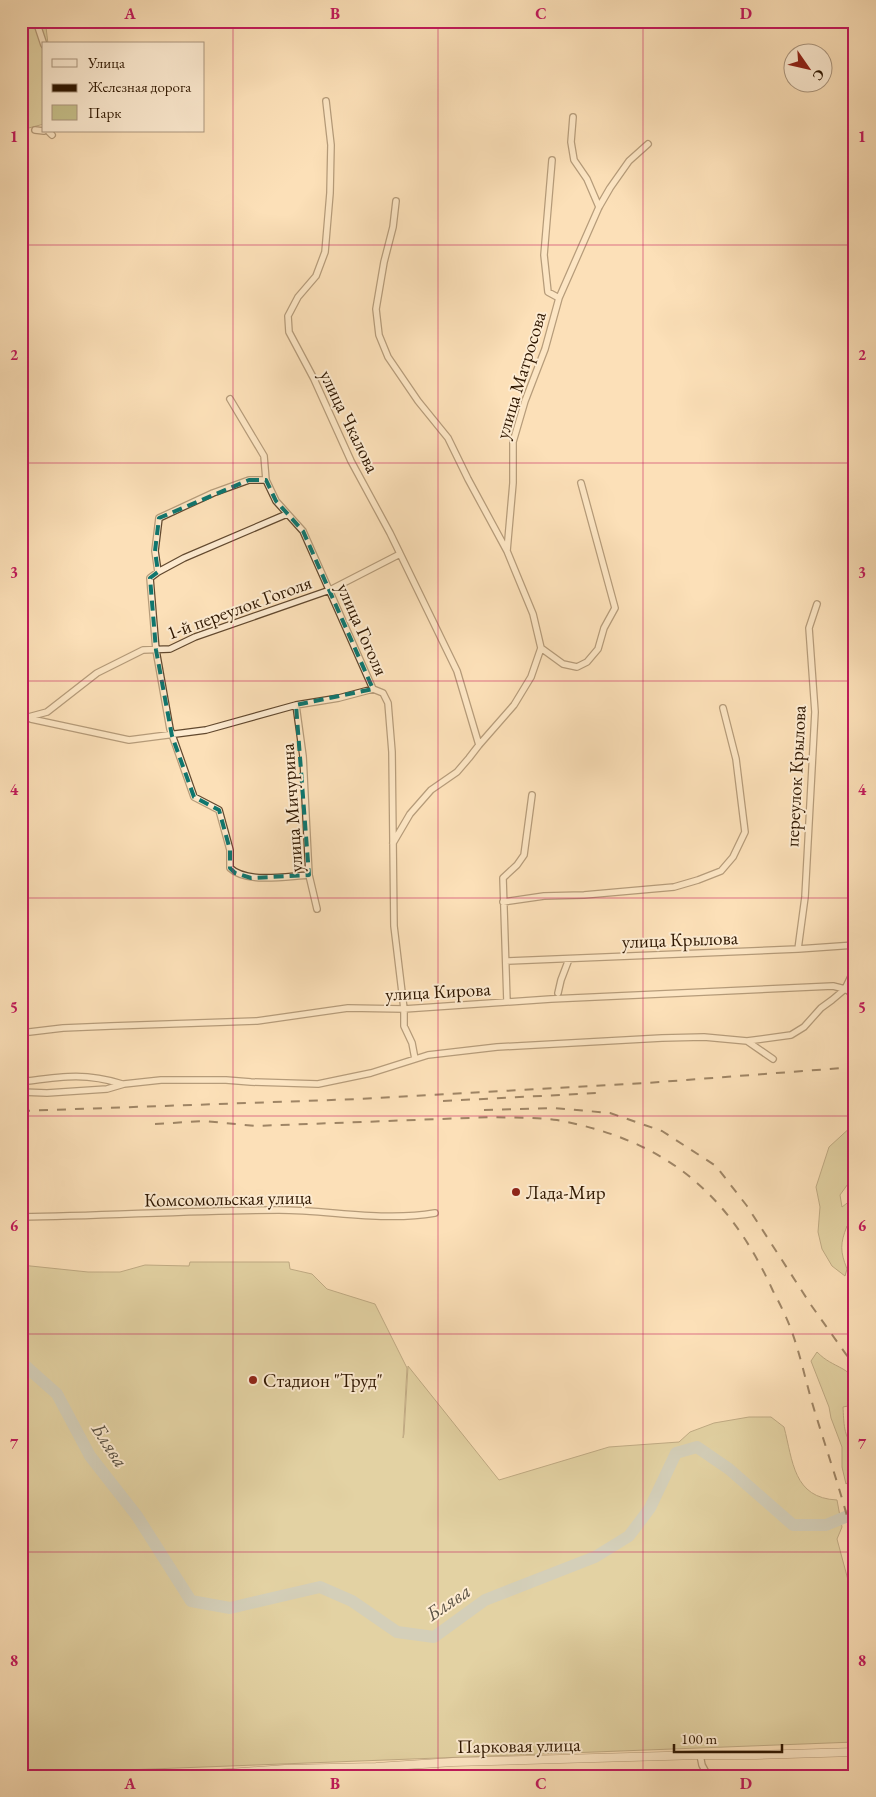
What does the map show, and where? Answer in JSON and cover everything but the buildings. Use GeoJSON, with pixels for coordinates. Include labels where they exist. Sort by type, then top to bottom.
{"type":"FeatureCollection","features":[{"type":"Feature","properties":{"kind":"street"},"geometry":{"type":"LineString","coordinates":[[36,21],[43,42]]}},
{"type":"Feature","properties":{"kind":"street","name":"улица Чкалова"},"geometry":{"type":"LineString","coordinates":[[326,101],[331,145],[330,193],[325,252],[316,276],[298,297],[288,316],[289,332],[314,379],[351,461],[400,554],[456,671],[478,745]]}},
{"type":"Feature","properties":{"kind":"street"},"geometry":{"type":"LineString","coordinates":[[573,117],[571,142],[574,160],[587,179],[599,207]]}},
{"type":"Feature","properties":{"kind":"street"},"geometry":{"type":"LineString","coordinates":[[35,130],[42,131]]}},
{"type":"Feature","properties":{"kind":"street","name":"улица Матросова"},"geometry":{"type":"LineString","coordinates":[[507,551],[513,483],[513,442],[525,401],[545,349],[559,298],[599,207],[629,161],[648,144]]}},
{"type":"Feature","properties":{"kind":"street","name":"улица Матросова"},"geometry":{"type":"LineString","coordinates":[[552,160],[544,255],[548,292],[559,298]]}},
{"type":"Feature","properties":{"kind":"street","name":"улица Матросова"},"geometry":{"type":"LineString","coordinates":[[396,201],[393,227],[384,262],[376,309],[379,335],[388,357],[418,401],[448,438],[507,551],[533,614],[541,648]]}},
{"type":"Feature","properties":{"kind":"street","name":"улица Гоголя"},"geometry":{"type":"LineString","coordinates":[[230,399],[264,456],[266,480],[276,501],[303,531],[373,689],[383,693],[388,702],[392,752],[394,926],[404,1009],[404,1026],[412,1043],[415,1059]]}},
{"type":"Feature","properties":{"kind":"street"},"geometry":{"type":"LineString","coordinates":[[158,572],[155,551],[159,518],[213,493],[249,480],[266,480]]}},
{"type":"Feature","properties":{"kind":"street"},"geometry":{"type":"LineString","coordinates":[[393,843],[402,825],[420,802],[431,790],[457,772],[514,704],[531,677],[541,648],[563,664],[577,666],[587,662],[598,649],[604,628],[615,608],[580,483]]}},
{"type":"Feature","properties":{"kind":"street"},"geometry":{"type":"LineString","coordinates":[[286,514],[184,558],[150,578],[156,650],[170,736],[194,797],[219,810],[230,850],[230,868],[235,873],[251,878],[310,875]]}},
{"type":"Feature","properties":{"kind":"street","name":"1-й переулок Гоголя"},"geometry":{"type":"LineString","coordinates":[[25,719],[47,712],[97,673],[142,650],[170,649],[195,637],[330,590],[400,554]]}},
{"type":"Feature","properties":{"kind":"street","name":"переулок Крылова"},"geometry":{"type":"LineString","coordinates":[[798,949],[805,897],[814,712],[810,628],[817,604]]}},
{"type":"Feature","properties":{"kind":"street"},"geometry":{"type":"LineString","coordinates":[[25,719],[129,740],[206,730],[296,705],[339,698],[373,689]]}},
{"type":"Feature","properties":{"kind":"street","name":"улица Мичурина"},"geometry":{"type":"LineString","coordinates":[[296,705],[303,756],[310,875],[317,910]]}},
{"type":"Feature","properties":{"kind":"street"},"geometry":{"type":"LineString","coordinates":[[503,902],[544,896],[584,895],[674,886],[698,880],[721,871],[733,857],[745,832],[736,759],[723,708]]}},
{"type":"Feature","properties":{"kind":"street"},"geometry":{"type":"LineString","coordinates":[[507,1002],[503,878],[518,865],[524,855],[532,794]]}},
{"type":"Feature","properties":{"kind":"street"},"geometry":{"type":"LineString","coordinates":[[854,945],[855,955]]}},
{"type":"Feature","properties":{"kind":"street","name":"улица Крылова"},"geometry":{"type":"LineString","coordinates":[[506,961],[854,945]]}},
{"type":"Feature","properties":{"kind":"street"},"geometry":{"type":"LineString","coordinates":[[21,946],[23,987]]}},
{"type":"Feature","properties":{"kind":"street"},"geometry":{"type":"LineString","coordinates":[[558,993],[569,959]]}},
{"type":"Feature","properties":{"kind":"street"},"geometry":{"type":"LineString","coordinates":[[21,1092],[47,1093],[106,1088],[161,1080],[226,1080],[318,1084],[372,1073],[428,1055],[497,1047],[704,1036],[747,1041],[791,1035],[804,1027],[821,1008],[845,989],[855,968]]}},
{"type":"Feature","properties":{"kind":"street","name":"улица Кирова"},"geometry":{"type":"LineString","coordinates":[[21,1033],[110,1026],[257,1021],[348,1008],[404,1009],[551,999],[833,986],[845,989],[855,995]]}},
{"type":"Feature","properties":{"kind":"street"},"geometry":{"type":"LineString","coordinates":[[747,1041],[773,1059]]}},
{"type":"Feature","properties":{"kind":"street"},"geometry":{"type":"LineString","coordinates":[[21,1082],[75,1075],[90,1076],[124,1084]]}},
{"type":"Feature","properties":{"kind":"street","name":"Комсомольская улица"},"geometry":{"type":"LineString","coordinates":[[21,1217],[281,1210],[389,1216],[415,1216],[435,1213]]}},
{"type":"Feature","properties":{"kind":"street","name":"Парковая улица"},"geometry":{"type":"LineString","coordinates":[[185,1776],[285,1768],[372,1767],[453,1762],[700,1754],[756,1755],[855,1752]]}},
{"type":"Feature","properties":{"kind":"street"},"geometry":{"type":"LineString","coordinates":[[700,1754],[702,1765],[708,1776]]}},
{"type":"Feature","properties":{"kind":"highlighted area"},"geometry":{"type":"Polygon","coordinates":[[[249,480],[266,480],[276,501],[303,531],[373,689],[296,705],[309,875],[251,878],[235,873],[230,868],[230,850],[219,810],[194,797],[172,736],[156,650],[150,578],[158,572],[155,551],[159,518],[249,480]]]}},
{"type":"Feature","properties":{"kind":"green space"},"geometry":{"type":"Polygon","coordinates":[[[21,21],[42,21],[46,27],[48,42],[42,42],[42,125],[21,130],[21,21]]]}},
{"type":"Feature","properties":{"kind":"green space"},"geometry":{"type":"Polygon","coordinates":[[[853,1125],[855,1126],[855,1168],[850,1181],[840,1195],[842,1207],[855,1197],[855,1235],[851,1236],[847,1226],[842,1243],[842,1252],[847,1269],[845,1276],[832,1266],[822,1249],[818,1232],[820,1207],[816,1187],[829,1147],[853,1125]]]}},
{"type":"Feature","properties":{"kind":"green space"},"geometry":{"type":"Polygon","coordinates":[[[190,1262],[289,1262],[290,1269],[312,1274],[327,1289],[375,1304],[407,1368],[403,1438],[408,1366],[499,1480],[609,1447],[679,1442],[690,1432],[714,1423],[749,1417],[771,1417],[784,1427],[793,1465],[803,1485],[811,1493],[822,1498],[837,1500],[842,1527],[837,1539],[855,1606],[855,1742],[21,1774],[21,1265],[88,1272],[120,1272],[145,1265],[189,1266],[190,1262]]]}},
{"type":"Feature","properties":{"kind":"green space"},"geometry":{"type":"Polygon","coordinates":[[[817,1352],[826,1360],[848,1373],[854,1384],[856,1397],[855,1416],[848,1406],[843,1407],[846,1434],[855,1448],[855,1476],[846,1484],[842,1467],[842,1447],[811,1361],[817,1352]]]}},
{"type":"Feature","properties":{"kind":"waterway","name":"Блява"},"geometry":{"type":"LineString","coordinates":[[21,1362],[57,1394],[90,1456],[137,1516],[191,1601],[230,1608],[320,1587],[352,1601],[397,1632],[434,1637],[485,1600],[595,1557],[629,1536],[650,1508],[676,1453],[697,1447],[729,1469],[793,1525],[826,1525],[855,1513]]}},
{"type":"Feature","properties":{"kind":"railway"},"geometry":{"type":"LineString","coordinates":[[21,1111],[360,1099],[647,1083],[855,1067]]}},
{"type":"Feature","properties":{"kind":"railway"},"geometry":{"type":"LineString","coordinates":[[443,1101],[598,1093]]}},
{"type":"Feature","properties":{"kind":"railway"},"geometry":{"type":"LineString","coordinates":[[484,1110],[554,1108],[610,1113],[662,1131],[716,1166],[747,1206],[811,1305],[855,1367]]}},
{"type":"Feature","properties":{"kind":"railway"},"geometry":{"type":"LineString","coordinates":[[155,1124],[204,1121],[255,1126],[493,1117],[541,1118],[595,1129],[630,1141],[661,1157],[689,1176],[713,1199],[735,1225],[755,1256],[781,1306],[795,1341],[855,1547]]}},
{"type":"Feature","properties":{"kind":"place","name":"Лада-Мир"},"geometry":{"type":"Point","coordinates":[516,1192]}},
{"type":"Feature","properties":{"kind":"place","name":"Стадион \"Труд\""},"geometry":{"type":"Point","coordinates":[253,1380]}}]}
